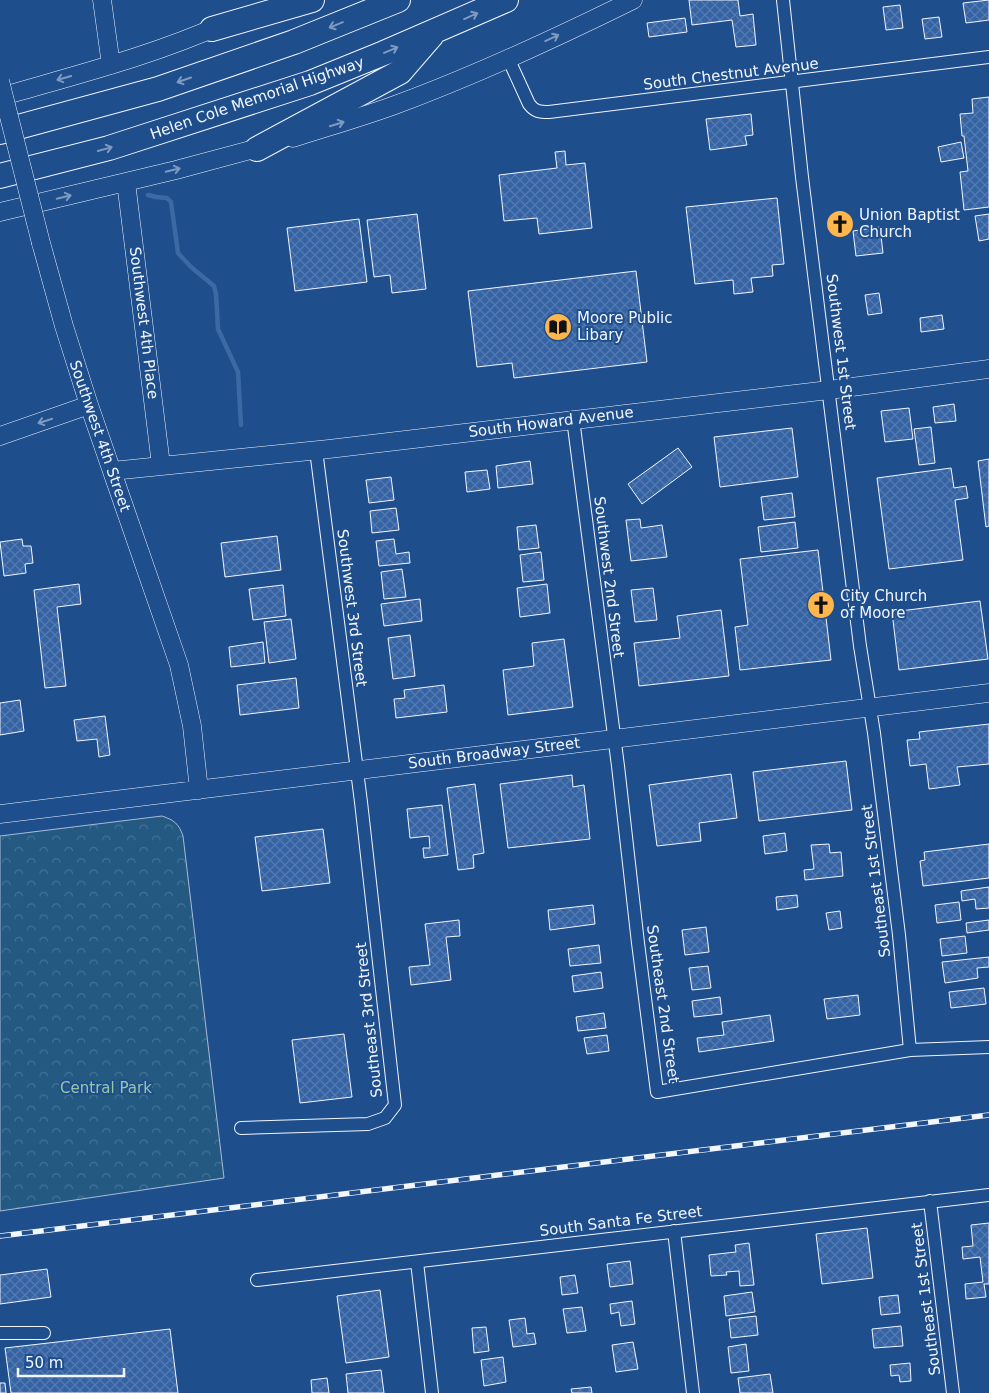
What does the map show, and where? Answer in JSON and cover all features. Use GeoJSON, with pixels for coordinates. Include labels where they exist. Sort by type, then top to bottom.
{"type":"FeatureCollection","features":[{"type":"Feature","properties":{"kind":"highway"},"geometry":{"type":"LineString","coordinates":[[212,29],[312,0]]}},
{"type":"Feature","properties":{"kind":"highway"},"geometry":{"type":"LineString","coordinates":[[0,132],[158,89],[294,42],[398,0]]}},
{"type":"Feature","properties":{"kind":"highway","name":"Helen Cole Memorial Highway"},"geometry":{"type":"LineString","coordinates":[[0,176],[109,148],[310,83],[506,0]]}},
{"type":"Feature","properties":{"kind":"highway"},"geometry":{"type":"LineString","coordinates":[[257,149],[400,72],[435,31]]}},
{"type":"Feature","properties":{"kind":"main road"},"geometry":{"type":"LineString","coordinates":[[102,0],[111,65]]}},
{"type":"Feature","properties":{"kind":"main road"},"geometry":{"type":"LineString","coordinates":[[0,97],[111,65],[212,29],[276,0]]}},
{"type":"Feature","properties":{"kind":"main road"},"geometry":{"type":"LineString","coordinates":[[0,212],[257,149],[396,104],[508,58],[633,0]]}},
{"type":"Feature","properties":{"kind":"main road","name":"Southwest 4th Street"},"geometry":{"type":"LineString","coordinates":[[0,81],[64,326],[89,405],[179,665],[192,726],[199,790]]}},
{"type":"Feature","properties":{"kind":"main road","name":"Southwest 4th Place"},"geometry":{"type":"LineString","coordinates":[[126,182],[161,465]]}},
{"type":"Feature","properties":{"kind":"main road","name":"South Howard Avenue"},"geometry":{"type":"LineString","coordinates":[[112,471],[316,450],[829,390],[989,369]]}},
{"type":"Feature","properties":{"kind":"main road"},"geometry":{"type":"LineString","coordinates":[[0,436],[89,405]]}},
{"type":"Feature","properties":{"kind":"main road","name":"South Broadway Street"},"geometry":{"type":"LineString","coordinates":[[0,814],[989,693]]}},
{"type":"Feature","properties":{"kind":"street","name":"Southwest 1st Street"},"geometry":{"type":"LineString","coordinates":[[783,0],[802,177],[869,708]]}},
{"type":"Feature","properties":{"kind":"street","name":"South Chestnut Avenue"},"geometry":{"type":"LineString","coordinates":[[508,58],[529,104],[540,112],[549,112],[989,57]]}},
{"type":"Feature","properties":{"kind":"street","name":"Southwest 2nd Street"},"geometry":{"type":"LineString","coordinates":[[573,419],[614,738]]}},
{"type":"Feature","properties":{"kind":"street","name":"Southwest 3rd Street"},"geometry":{"type":"LineString","coordinates":[[316,450],[356,770]]}},
{"type":"Feature","properties":{"kind":"street","name":"Southeast 1st Street"},"geometry":{"type":"LineString","coordinates":[[869,708],[874,733],[898,925],[910,1050]]}},
{"type":"Feature","properties":{"kind":"street","name":"Southeast 2nd Street"},"geometry":{"type":"LineString","coordinates":[[614,738],[657,1092],[910,1050],[989,1047]]}},
{"type":"Feature","properties":{"kind":"street","name":"Southeast 3rd Street"},"geometry":{"type":"LineString","coordinates":[[241,1128],[368,1124],[385,1118],[395,1105],[356,770]]}},
{"type":"Feature","properties":{"kind":"street","name":"South Santa Fe Street"},"geometry":{"type":"LineString","coordinates":[[257,1280],[989,1195]]}},
{"type":"Feature","properties":{"kind":"street","name":"Southeast 1st Street"},"geometry":{"type":"LineString","coordinates":[[930,1201],[954,1393]]}},
{"type":"Feature","properties":{"kind":"street"},"geometry":{"type":"LineString","coordinates":[[674,1231],[693,1393]]}},
{"type":"Feature","properties":{"kind":"street"},"geometry":{"type":"LineString","coordinates":[[417,1262],[432,1393]]}},
{"type":"Feature","properties":{"kind":"street"},"geometry":{"type":"LineString","coordinates":[[0,1333],[44,1333]]}},
{"type":"Feature","properties":{"kind":"green space","name":"Central Park"},"geometry":{"type":"Polygon","coordinates":[[[162,816],[176,823],[183,836],[224,1178],[0,1211],[0,836],[162,816]]]}},
{"type":"Feature","properties":{"kind":"building"},"geometry":{"type":"Polygon","coordinates":[[[689,0],[738,0],[740,16],[753,14],[756,45],[736,47],[732,20],[692,25],[689,0]]]}},
{"type":"Feature","properties":{"kind":"building"},"geometry":{"type":"Polygon","coordinates":[[[989,0],[989,20],[966,23],[963,3],[989,0]]]}},
{"type":"Feature","properties":{"kind":"building"},"geometry":{"type":"Polygon","coordinates":[[[900,5],[903,28],[886,30],[883,7],[900,5]]]}},
{"type":"Feature","properties":{"kind":"building"},"geometry":{"type":"Polygon","coordinates":[[[939,17],[942,37],[925,39],[922,19],[939,17]]]}},
{"type":"Feature","properties":{"kind":"building"},"geometry":{"type":"Polygon","coordinates":[[[685,18],[687,32],[649,37],[647,23],[685,18]]]}},
{"type":"Feature","properties":{"kind":"building"},"geometry":{"type":"Polygon","coordinates":[[[989,97],[989,207],[964,210],[960,172],[968,171],[960,114],[973,113],[972,99],[989,97]]]}},
{"type":"Feature","properties":{"kind":"building"},"geometry":{"type":"Polygon","coordinates":[[[751,114],[753,135],[745,136],[747,145],[710,150],[706,119],[751,114]]]}},
{"type":"Feature","properties":{"kind":"building"},"geometry":{"type":"Polygon","coordinates":[[[961,142],[964,158],[941,162],[938,147],[961,142]]]}},
{"type":"Feature","properties":{"kind":"building"},"geometry":{"type":"Polygon","coordinates":[[[565,151],[566,165],[585,163],[592,228],[539,234],[537,218],[504,221],[499,175],[557,168],[555,152],[565,151]]]}},
{"type":"Feature","properties":{"kind":"building"},"geometry":{"type":"Polygon","coordinates":[[[777,198],[784,264],[772,265],[773,276],[751,278],[753,292],[734,294],[733,280],[695,284],[686,207],[777,198]]]}},
{"type":"Feature","properties":{"kind":"building"},"geometry":{"type":"Polygon","coordinates":[[[417,214],[426,289],[392,293],[390,275],[374,277],[367,220],[417,214]]]}},
{"type":"Feature","properties":{"kind":"building"},"geometry":{"type":"Polygon","coordinates":[[[989,214],[989,239],[979,241],[975,216],[989,214]]]}},
{"type":"Feature","properties":{"kind":"building"},"geometry":{"type":"Polygon","coordinates":[[[359,219],[367,282],[295,291],[287,228],[359,219]]]}},
{"type":"Feature","properties":{"kind":"building"},"geometry":{"type":"Polygon","coordinates":[[[880,227],[883,253],[856,256],[853,231],[880,227]]]}},
{"type":"Feature","properties":{"kind":"building","name":"Moore Public Libary"},"geometry":{"type":"Polygon","coordinates":[[[636,271],[647,362],[514,378],[512,363],[477,367],[468,291],[636,271]]]}},
{"type":"Feature","properties":{"kind":"building"},"geometry":{"type":"Polygon","coordinates":[[[879,293],[882,313],[868,315],[865,295],[879,293]]]}},
{"type":"Feature","properties":{"kind":"building"},"geometry":{"type":"Polygon","coordinates":[[[942,315],[944,329],[921,332],[920,318],[942,315]]]}},
{"type":"Feature","properties":{"kind":"building"},"geometry":{"type":"Polygon","coordinates":[[[954,404],[956,421],[935,423],[933,407],[954,404]]]}},
{"type":"Feature","properties":{"kind":"building"},"geometry":{"type":"Polygon","coordinates":[[[909,408],[913,439],[885,442],[881,411],[909,408]]]}},
{"type":"Feature","properties":{"kind":"building"},"geometry":{"type":"Polygon","coordinates":[[[931,427],[935,463],[919,465],[914,429],[931,427]]]}},
{"type":"Feature","properties":{"kind":"building"},"geometry":{"type":"Polygon","coordinates":[[[792,428],[798,477],[720,487],[714,437],[792,428]]]}},
{"type":"Feature","properties":{"kind":"building"},"geometry":{"type":"Polygon","coordinates":[[[678,448],[692,467],[642,504],[628,484],[678,448]]]}},
{"type":"Feature","properties":{"kind":"building"},"geometry":{"type":"Polygon","coordinates":[[[989,459],[989,526],[986,527],[978,461],[989,459]]]}},
{"type":"Feature","properties":{"kind":"building"},"geometry":{"type":"Polygon","coordinates":[[[530,461],[533,484],[498,488],[496,466],[530,461]]]}},
{"type":"Feature","properties":{"kind":"building"},"geometry":{"type":"Polygon","coordinates":[[[951,468],[954,488],[966,486],[968,498],[955,500],[963,560],[889,569],[877,478],[951,468]]]}},
{"type":"Feature","properties":{"kind":"building"},"geometry":{"type":"Polygon","coordinates":[[[487,470],[490,489],[467,492],[465,472],[487,470]]]}},
{"type":"Feature","properties":{"kind":"building"},"geometry":{"type":"Polygon","coordinates":[[[391,477],[394,500],[369,503],[366,480],[391,477]]]}},
{"type":"Feature","properties":{"kind":"building"},"geometry":{"type":"Polygon","coordinates":[[[792,493],[795,517],[764,520],[761,497],[792,493]]]}},
{"type":"Feature","properties":{"kind":"building"},"geometry":{"type":"Polygon","coordinates":[[[396,508],[399,530],[372,533],[370,511],[396,508]]]}},
{"type":"Feature","properties":{"kind":"building"},"geometry":{"type":"Polygon","coordinates":[[[640,519],[641,528],[662,525],[667,557],[631,561],[626,520],[640,519]]]}},
{"type":"Feature","properties":{"kind":"building"},"geometry":{"type":"Polygon","coordinates":[[[795,522],[798,548],[761,552],[758,527],[795,522]]]}},
{"type":"Feature","properties":{"kind":"building"},"geometry":{"type":"Polygon","coordinates":[[[536,525],[539,548],[519,550],[517,527],[536,525]]]}},
{"type":"Feature","properties":{"kind":"building"},"geometry":{"type":"Polygon","coordinates":[[[277,536],[281,570],[225,577],[221,543],[277,536]]]}},
{"type":"Feature","properties":{"kind":"building"},"geometry":{"type":"Polygon","coordinates":[[[22,539],[23,546],[31,546],[33,563],[25,564],[26,573],[4,576],[0,542],[22,539]]]}},
{"type":"Feature","properties":{"kind":"building"},"geometry":{"type":"Polygon","coordinates":[[[394,539],[396,554],[409,552],[410,563],[379,566],[376,541],[394,539]]]}},
{"type":"Feature","properties":{"kind":"building"},"geometry":{"type":"Polygon","coordinates":[[[818,550],[831,660],[740,670],[735,627],[748,625],[740,559],[818,550]]]}},
{"type":"Feature","properties":{"kind":"building"},"geometry":{"type":"Polygon","coordinates":[[[541,552],[544,580],[523,582],[520,555],[541,552]]]}},
{"type":"Feature","properties":{"kind":"building"},"geometry":{"type":"Polygon","coordinates":[[[402,569],[406,597],[384,599],[381,572],[402,569]]]}},
{"type":"Feature","properties":{"kind":"building"},"geometry":{"type":"Polygon","coordinates":[[[79,584],[81,604],[57,607],[66,686],[45,688],[34,590],[79,584]]]}},
{"type":"Feature","properties":{"kind":"building"},"geometry":{"type":"Polygon","coordinates":[[[547,584],[550,613],[520,617],[517,588],[547,584]]]}},
{"type":"Feature","properties":{"kind":"building"},"geometry":{"type":"Polygon","coordinates":[[[283,585],[286,616],[253,620],[249,589],[283,585]]]}},
{"type":"Feature","properties":{"kind":"building"},"geometry":{"type":"Polygon","coordinates":[[[653,588],[657,620],[635,622],[631,590],[653,588]]]}},
{"type":"Feature","properties":{"kind":"building"},"geometry":{"type":"Polygon","coordinates":[[[420,599],[422,621],[384,626],[381,604],[420,599]]]}},
{"type":"Feature","properties":{"kind":"building"},"geometry":{"type":"Polygon","coordinates":[[[980,601],[988,659],[899,670],[892,612],[980,601]]]}},
{"type":"Feature","properties":{"kind":"building"},"geometry":{"type":"Polygon","coordinates":[[[721,610],[729,676],[639,686],[634,643],[680,638],[677,616],[721,610]]]}},
{"type":"Feature","properties":{"kind":"building"},"geometry":{"type":"Polygon","coordinates":[[[291,619],[296,659],[269,663],[264,622],[291,619]]]}},
{"type":"Feature","properties":{"kind":"building"},"geometry":{"type":"Polygon","coordinates":[[[410,635],[415,676],[393,679],[388,638],[410,635]]]}},
{"type":"Feature","properties":{"kind":"building"},"geometry":{"type":"Polygon","coordinates":[[[564,639],[573,707],[508,715],[503,670],[534,666],[532,643],[564,639]]]}},
{"type":"Feature","properties":{"kind":"building"},"geometry":{"type":"Polygon","coordinates":[[[263,642],[265,663],[231,667],[229,647],[263,642]]]}},
{"type":"Feature","properties":{"kind":"building"},"geometry":{"type":"Polygon","coordinates":[[[296,678],[299,708],[240,715],[237,685],[296,678]]]}},
{"type":"Feature","properties":{"kind":"building"},"geometry":{"type":"Polygon","coordinates":[[[444,685],[447,712],[396,718],[394,699],[405,698],[404,690],[444,685]]]}},
{"type":"Feature","properties":{"kind":"building"},"geometry":{"type":"Polygon","coordinates":[[[20,700],[24,731],[0,735],[0,703],[20,700]]]}},
{"type":"Feature","properties":{"kind":"building"},"geometry":{"type":"Polygon","coordinates":[[[105,716],[110,755],[99,757],[97,739],[77,741],[74,720],[105,716]]]}},
{"type":"Feature","properties":{"kind":"building"},"geometry":{"type":"Polygon","coordinates":[[[989,724],[989,764],[957,767],[960,785],[929,789],[926,764],[910,766],[907,740],[920,739],[919,732],[989,724]]]}},
{"type":"Feature","properties":{"kind":"building"},"geometry":{"type":"Polygon","coordinates":[[[846,761],[852,810],[759,821],[753,772],[846,761]]]}},
{"type":"Feature","properties":{"kind":"building"},"geometry":{"type":"Polygon","coordinates":[[[731,774],[737,818],[699,823],[701,841],[657,846],[649,785],[731,774]]]}},
{"type":"Feature","properties":{"kind":"building"},"geometry":{"type":"Polygon","coordinates":[[[572,775],[573,787],[584,785],[590,839],[508,848],[500,784],[572,775]]]}},
{"type":"Feature","properties":{"kind":"building"},"geometry":{"type":"Polygon","coordinates":[[[475,784],[484,853],[473,855],[474,868],[458,870],[447,788],[475,784]]]}},
{"type":"Feature","properties":{"kind":"building"},"geometry":{"type":"Polygon","coordinates":[[[442,805],[448,855],[424,858],[423,848],[430,848],[429,836],[410,838],[407,809],[442,805]]]}},
{"type":"Feature","properties":{"kind":"building"},"geometry":{"type":"Polygon","coordinates":[[[323,829],[330,883],[262,891],[255,837],[323,829]]]}},
{"type":"Feature","properties":{"kind":"building"},"geometry":{"type":"Polygon","coordinates":[[[785,833],[787,851],[765,854],[763,836],[785,833]]]}},
{"type":"Feature","properties":{"kind":"building"},"geometry":{"type":"Polygon","coordinates":[[[829,844],[830,853],[841,852],[843,876],[805,880],[804,870],[814,869],[811,845],[829,844]]]}},
{"type":"Feature","properties":{"kind":"building"},"geometry":{"type":"Polygon","coordinates":[[[989,844],[989,878],[923,886],[920,861],[925,860],[924,852],[989,844]]]}},
{"type":"Feature","properties":{"kind":"building"},"geometry":{"type":"Polygon","coordinates":[[[989,887],[989,908],[976,909],[975,899],[962,901],[961,891],[989,887]]]}},
{"type":"Feature","properties":{"kind":"building"},"geometry":{"type":"Polygon","coordinates":[[[797,895],[798,907],[777,910],[776,897],[797,895]]]}},
{"type":"Feature","properties":{"kind":"building"},"geometry":{"type":"Polygon","coordinates":[[[959,902],[961,920],[937,923],[935,905],[959,902]]]}},
{"type":"Feature","properties":{"kind":"building"},"geometry":{"type":"Polygon","coordinates":[[[593,905],[595,924],[550,930],[548,910],[593,905]]]}},
{"type":"Feature","properties":{"kind":"building"},"geometry":{"type":"Polygon","coordinates":[[[840,911],[842,928],[829,930],[826,913],[840,911]]]}},
{"type":"Feature","properties":{"kind":"building"},"geometry":{"type":"Polygon","coordinates":[[[459,920],[460,936],[446,937],[451,980],[411,985],[409,967],[430,965],[425,924],[459,920]]]}},
{"type":"Feature","properties":{"kind":"building"},"geometry":{"type":"Polygon","coordinates":[[[989,920],[989,930],[967,933],[966,923],[989,920]]]}},
{"type":"Feature","properties":{"kind":"building"},"geometry":{"type":"Polygon","coordinates":[[[706,927],[709,952],[685,955],[682,930],[706,927]]]}},
{"type":"Feature","properties":{"kind":"building"},"geometry":{"type":"Polygon","coordinates":[[[965,936],[967,953],[942,956],[940,939],[965,936]]]}},
{"type":"Feature","properties":{"kind":"building"},"geometry":{"type":"Polygon","coordinates":[[[599,945],[601,963],[570,966],[568,949],[599,945]]]}},
{"type":"Feature","properties":{"kind":"building"},"geometry":{"type":"Polygon","coordinates":[[[989,957],[989,967],[977,968],[978,978],[945,983],[942,962],[989,957]]]}},
{"type":"Feature","properties":{"kind":"building"},"geometry":{"type":"Polygon","coordinates":[[[708,966],[711,988],[692,990],[689,968],[708,966]]]}},
{"type":"Feature","properties":{"kind":"building"},"geometry":{"type":"Polygon","coordinates":[[[601,972],[603,988],[574,992],[572,976],[601,972]]]}},
{"type":"Feature","properties":{"kind":"building"},"geometry":{"type":"Polygon","coordinates":[[[984,988],[986,1004],[951,1008],[949,992],[984,988]]]}},
{"type":"Feature","properties":{"kind":"building"},"geometry":{"type":"Polygon","coordinates":[[[858,995],[860,1015],[827,1019],[824,999],[858,995]]]}},
{"type":"Feature","properties":{"kind":"building"},"geometry":{"type":"Polygon","coordinates":[[[720,997],[722,1014],[694,1017],[692,1001],[720,997]]]}},
{"type":"Feature","properties":{"kind":"building"},"geometry":{"type":"Polygon","coordinates":[[[604,1013],[606,1028],[578,1031],[576,1017],[604,1013]]]}},
{"type":"Feature","properties":{"kind":"building"},"geometry":{"type":"Polygon","coordinates":[[[770,1015],[774,1041],[699,1052],[697,1038],[724,1035],[722,1022],[770,1015]]]}},
{"type":"Feature","properties":{"kind":"building"},"geometry":{"type":"Polygon","coordinates":[[[344,1034],[352,1097],[300,1103],[292,1040],[344,1034]]]}},
{"type":"Feature","properties":{"kind":"building"},"geometry":{"type":"Polygon","coordinates":[[[607,1035],[609,1051],[587,1054],[584,1038],[607,1035]]]}},
{"type":"Feature","properties":{"kind":"building"},"geometry":{"type":"Polygon","coordinates":[[[989,1223],[989,1284],[984,1284],[986,1297],[966,1299],[965,1284],[983,1282],[980,1257],[963,1259],[962,1247],[973,1246],[971,1225],[989,1223]]]}},
{"type":"Feature","properties":{"kind":"building"},"geometry":{"type":"Polygon","coordinates":[[[867,1228],[873,1278],[822,1284],[816,1234],[867,1228]]]}},
{"type":"Feature","properties":{"kind":"building"},"geometry":{"type":"Polygon","coordinates":[[[749,1243],[754,1285],[740,1286],[739,1271],[726,1272],[727,1275],[711,1276],[709,1255],[736,1252],[735,1245],[749,1243]]]}},
{"type":"Feature","properties":{"kind":"building"},"geometry":{"type":"Polygon","coordinates":[[[630,1261],[633,1284],[610,1287],[607,1264],[630,1261]]]}},
{"type":"Feature","properties":{"kind":"building"},"geometry":{"type":"Polygon","coordinates":[[[47,1269],[51,1297],[0,1304],[0,1275],[47,1269]]]}},
{"type":"Feature","properties":{"kind":"building"},"geometry":{"type":"Polygon","coordinates":[[[575,1275],[578,1293],[562,1295],[560,1277],[575,1275]]]}},
{"type":"Feature","properties":{"kind":"building"},"geometry":{"type":"Polygon","coordinates":[[[380,1290],[389,1357],[346,1363],[337,1296],[380,1290]]]}},
{"type":"Feature","properties":{"kind":"building"},"geometry":{"type":"Polygon","coordinates":[[[752,1292],[755,1312],[726,1316],[724,1296],[752,1292]]]}},
{"type":"Feature","properties":{"kind":"building"},"geometry":{"type":"Polygon","coordinates":[[[898,1295],[900,1313],[881,1315],[879,1297],[898,1295]]]}},
{"type":"Feature","properties":{"kind":"building"},"geometry":{"type":"Polygon","coordinates":[[[632,1301],[635,1324],[621,1326],[619,1312],[611,1314],[610,1304],[632,1301]]]}},
{"type":"Feature","properties":{"kind":"building"},"geometry":{"type":"Polygon","coordinates":[[[582,1307],[586,1331],[567,1333],[563,1309],[582,1307]]]}},
{"type":"Feature","properties":{"kind":"building"},"geometry":{"type":"Polygon","coordinates":[[[756,1316],[758,1335],[731,1338],[729,1319],[756,1316]]]}},
{"type":"Feature","properties":{"kind":"building"},"geometry":{"type":"Polygon","coordinates":[[[525,1318],[527,1334],[534,1333],[536,1344],[513,1347],[509,1320],[525,1318]]]}},
{"type":"Feature","properties":{"kind":"building"},"geometry":{"type":"Polygon","coordinates":[[[901,1326],[903,1346],[874,1348],[872,1329],[901,1326]]]}},
{"type":"Feature","properties":{"kind":"building"},"geometry":{"type":"Polygon","coordinates":[[[486,1327],[489,1351],[474,1353],[472,1328],[486,1327]]]}},
{"type":"Feature","properties":{"kind":"building"},"geometry":{"type":"Polygon","coordinates":[[[170,1329],[178,1393],[11,1393],[5,1348],[170,1329]]]}},
{"type":"Feature","properties":{"kind":"building"},"geometry":{"type":"Polygon","coordinates":[[[633,1342],[638,1369],[616,1372],[612,1345],[633,1342]]]}},
{"type":"Feature","properties":{"kind":"building"},"geometry":{"type":"Polygon","coordinates":[[[746,1344],[749,1371],[731,1373],[728,1347],[746,1344]]]}},
{"type":"Feature","properties":{"kind":"building"},"geometry":{"type":"Polygon","coordinates":[[[503,1357],[506,1382],[484,1386],[481,1360],[503,1357]]]}},
{"type":"Feature","properties":{"kind":"building"},"geometry":{"type":"Polygon","coordinates":[[[910,1363],[911,1381],[900,1382],[899,1375],[891,1376],[890,1365],[910,1363]]]}},
{"type":"Feature","properties":{"kind":"building"},"geometry":{"type":"Polygon","coordinates":[[[381,1370],[384,1393],[348,1393],[346,1374],[381,1370]]]}},
{"type":"Feature","properties":{"kind":"building"},"geometry":{"type":"Polygon","coordinates":[[[770,1374],[773,1393],[740,1393],[738,1378],[770,1374]]]}},
{"type":"Feature","properties":{"kind":"building"},"geometry":{"type":"Polygon","coordinates":[[[327,1378],[329,1393],[312,1393],[311,1380],[327,1378]]]}},
{"type":"Feature","properties":{"kind":"building"},"geometry":{"type":"Polygon","coordinates":[[[0,1383],[5,1383],[6,1393],[0,1393],[0,1383]]]}},
{"type":"Feature","properties":{"kind":"building"},"geometry":{"type":"Polygon","coordinates":[[[591,1387],[592,1393],[572,1393],[571,1389],[591,1387]]]}},
{"type":"Feature","properties":{"kind":"waterway"},"geometry":{"type":"LineString","coordinates":[[148,195],[167,198],[171,202],[178,253],[191,267],[214,286],[218,329],[238,372],[241,425]]}},
{"type":"Feature","properties":{"kind":"railway"},"geometry":{"type":"LineString","coordinates":[[0,1236],[989,1115]]}},
{"type":"Feature","properties":{"kind":"place","name":"Union Baptist Church"},"geometry":{"type":"Point","coordinates":[840,224]}},
{"type":"Feature","properties":{"kind":"place","name":"Moore Public Libary"},"geometry":{"type":"Point","coordinates":[558,327]}},
{"type":"Feature","properties":{"kind":"place","name":"City Church of Moore"},"geometry":{"type":"Point","coordinates":[821,605]}}]}
